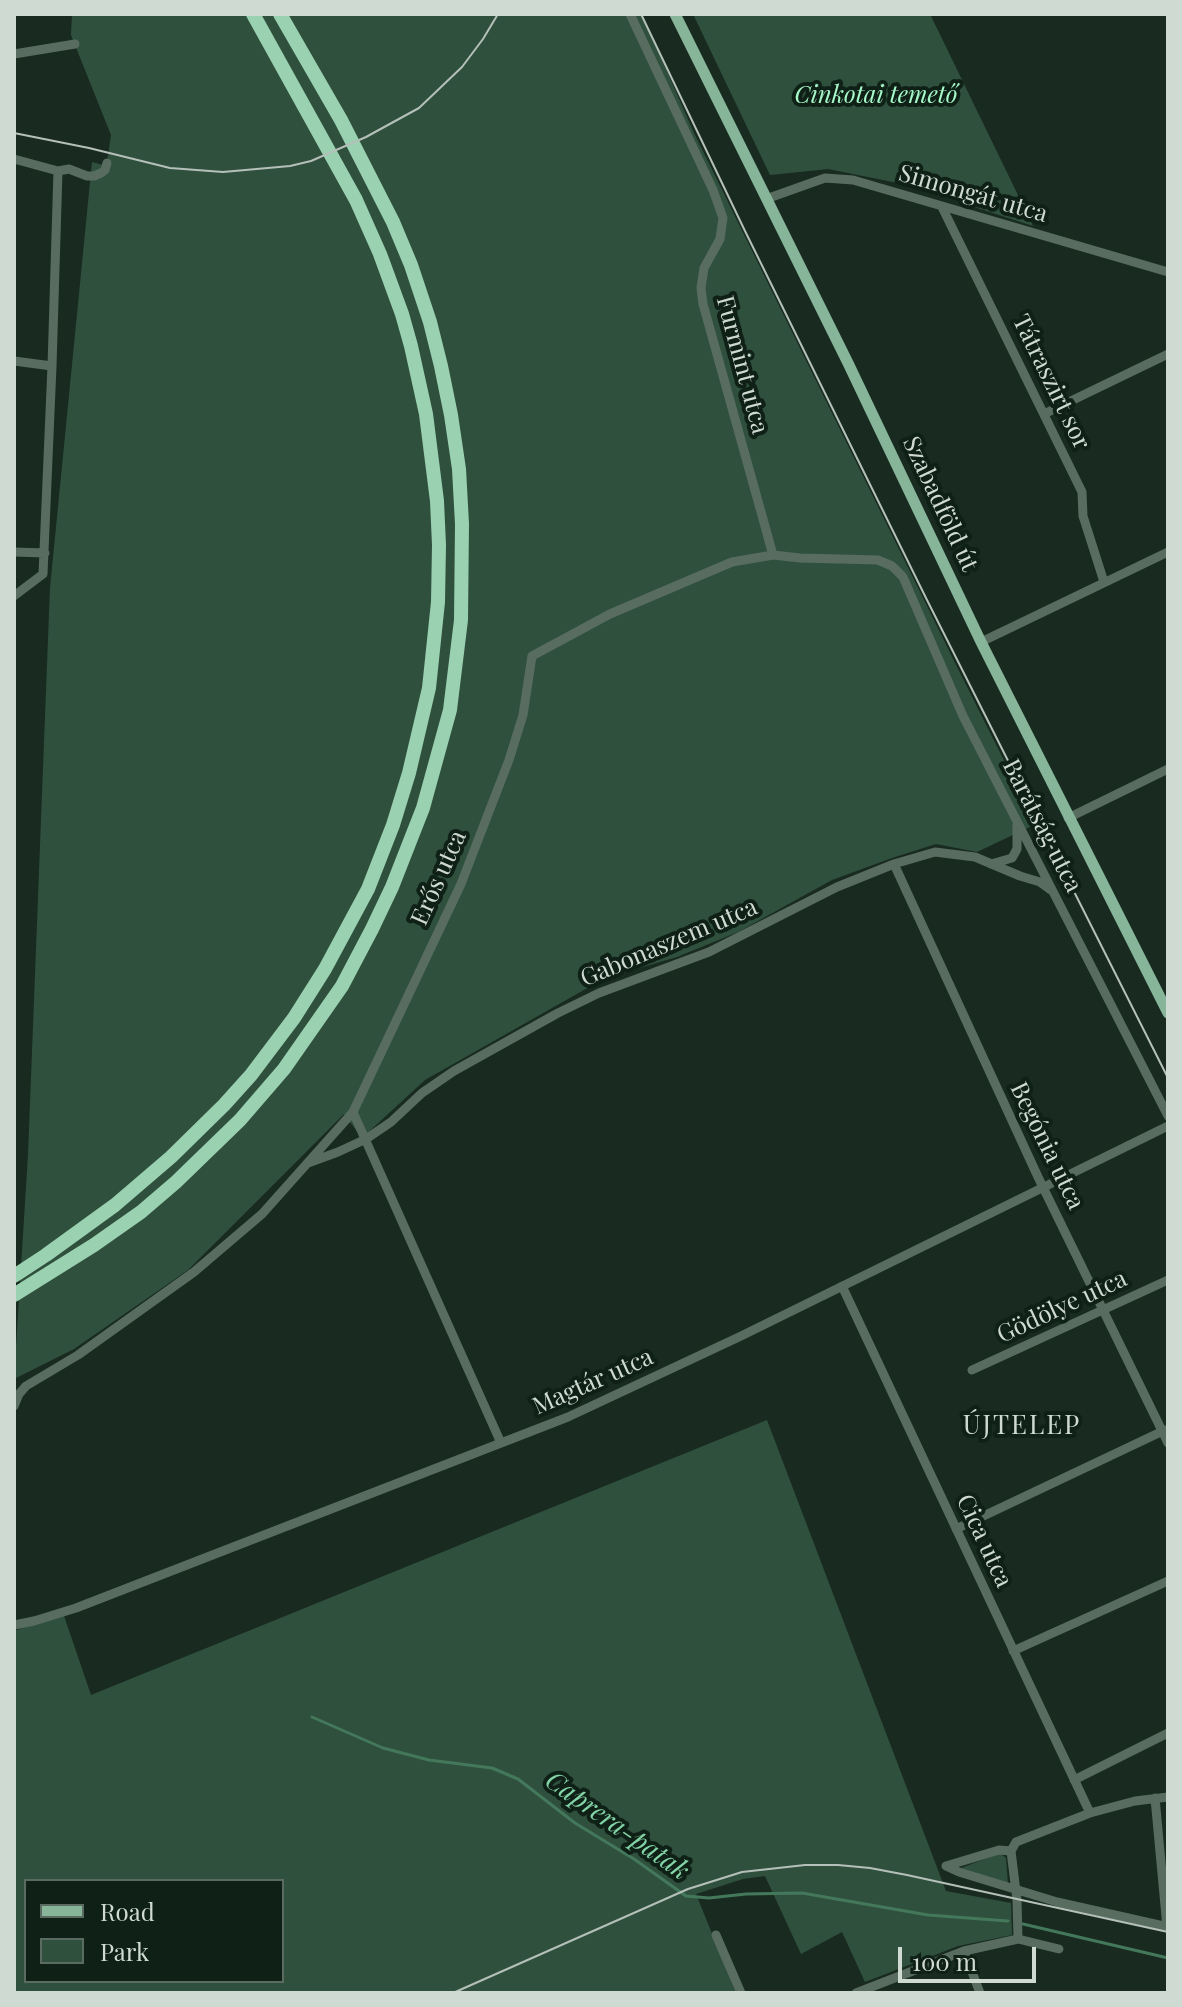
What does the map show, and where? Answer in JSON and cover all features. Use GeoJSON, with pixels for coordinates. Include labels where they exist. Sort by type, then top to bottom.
{"type":"FeatureCollection","features":[{"type":"Feature","properties":{"kind":"highway"},"geometry":{"type":"LineString","coordinates":[[14,1276],[104,1213],[171,1157],[242,1085],[294,1018],[347,931],[368,889],[409,773],[429,688],[438,602],[435,474],[411,346],[380,254],[356,200],[253,14]]}},
{"type":"Feature","properties":{"kind":"highway"},"geometry":{"type":"LineString","coordinates":[[14,1295],[94,1245],[164,1192],[222,1138],[284,1069],[342,986],[392,887],[423,808],[450,710],[461,620],[462,524],[459,469],[441,366],[430,322],[393,222],[341,120],[280,14]]}},
{"type":"Feature","properties":{"kind":"main road","name":"Szabadföld út"},"geometry":{"type":"LineString","coordinates":[[675,14],[919,508],[981,642],[1168,1013]]}},
{"type":"Feature","properties":{"kind":"street","name":"Furmint utca"},"geometry":{"type":"LineString","coordinates":[[630,14],[713,190],[723,218],[720,239],[704,268],[701,288],[703,304],[773,555]]}},
{"type":"Feature","properties":{"kind":"street"},"geometry":{"type":"LineString","coordinates":[[14,54],[75,44]]}},
{"type":"Feature","properties":{"kind":"street"},"geometry":{"type":"LineString","coordinates":[[14,159],[58,171],[69,169],[87,176],[105,170],[107,163]]}},
{"type":"Feature","properties":{"kind":"street"},"geometry":{"type":"LineString","coordinates":[[14,596],[43,574],[58,171]]}},
{"type":"Feature","properties":{"kind":"street","name":"Simongát utca"},"geometry":{"type":"LineString","coordinates":[[766,199],[825,178],[853,180],[1168,272]]}},
{"type":"Feature","properties":{"kind":"street","name":"Tátraszirt sor"},"geometry":{"type":"LineString","coordinates":[[942,207],[1082,492],[1083,516],[1104,582]]}},
{"type":"Feature","properties":{"kind":"street"},"geometry":{"type":"LineString","coordinates":[[1044,414],[1168,354]]}},
{"type":"Feature","properties":{"kind":"street"},"geometry":{"type":"LineString","coordinates":[[14,361],[52,366]]}},
{"type":"Feature","properties":{"kind":"street"},"geometry":{"type":"LineString","coordinates":[[14,552],[45,553]]}},
{"type":"Feature","properties":{"kind":"street"},"geometry":{"type":"LineString","coordinates":[[981,642],[1168,552]]}},
{"type":"Feature","properties":{"kind":"street","name":"Erős utca"},"geometry":{"type":"LineString","coordinates":[[353,1112],[466,870],[523,715],[532,656],[610,614],[732,562],[773,555],[878,560]]}},
{"type":"Feature","properties":{"kind":"street","name":"Barátság utca"},"geometry":{"type":"LineString","coordinates":[[878,560],[892,566],[903,577],[963,716],[1168,1116]]}},
{"type":"Feature","properties":{"kind":"street"},"geometry":{"type":"LineString","coordinates":[[1068,818],[1168,769]]}},
{"type":"Feature","properties":{"kind":"street"},"geometry":{"type":"LineString","coordinates":[[991,864],[1012,858],[1017,849],[1016,819]]}},
{"type":"Feature","properties":{"kind":"street","name":"Gabonaszem utca"},"geometry":{"type":"LineString","coordinates":[[308,1163],[366,1139],[454,1071],[558,1013],[599,993],[709,952],[837,887],[894,864],[935,852],[975,857],[1040,882],[1054,892]]}},
{"type":"Feature","properties":{"kind":"street","name":"Begónia utca"},"geometry":{"type":"LineString","coordinates":[[894,864],[1025,1149],[1165,1430],[1168,1443]]}},
{"type":"Feature","properties":{"kind":"street"},"geometry":{"type":"LineString","coordinates":[[14,1406],[19,1394],[34,1380],[78,1355],[194,1272],[262,1214],[353,1112],[501,1443]]}},
{"type":"Feature","properties":{"kind":"street","name":"Magtár utca"},"geometry":{"type":"LineString","coordinates":[[14,1625],[76,1608],[609,1398],[1168,1126]]}},
{"type":"Feature","properties":{"kind":"street","name":"Gödölye utca"},"geometry":{"type":"LineString","coordinates":[[972,1370],[1168,1280]]}},
{"type":"Feature","properties":{"kind":"street","name":"Cica utca"},"geometry":{"type":"LineString","coordinates":[[842,1286],[1090,1813]]}},
{"type":"Feature","properties":{"kind":"street"},"geometry":{"type":"LineString","coordinates":[[956,1529],[1165,1430]]}},
{"type":"Feature","properties":{"kind":"street"},"geometry":{"type":"LineString","coordinates":[[1013,1651],[1168,1581]]}},
{"type":"Feature","properties":{"kind":"street"},"geometry":{"type":"LineString","coordinates":[[1074,1780],[1168,1733]]}},
{"type":"Feature","properties":{"kind":"street"},"geometry":{"type":"LineString","coordinates":[[1018,1939],[1011,1851],[1016,1842],[1090,1813],[1168,1797]]}},
{"type":"Feature","properties":{"kind":"street"},"geometry":{"type":"LineString","coordinates":[[1011,1851],[999,1850],[946,1866],[1057,1902],[1168,1927],[1155,1798]]}},
{"type":"Feature","properties":{"kind":"street"},"geometry":{"type":"LineString","coordinates":[[716,1935],[741,1993]]}},
{"type":"Feature","properties":{"kind":"street"},"geometry":{"type":"LineString","coordinates":[[856,1993],[964,1951],[1018,1939],[1059,1949]]}},
{"type":"Feature","properties":{"kind":"street"},"geometry":{"type":"LineString","coordinates":[[964,1951],[980,1993]]}},
{"type":"Feature","properties":{"kind":"green space"},"geometry":{"type":"Polygon","coordinates":[[[72,14],[642,14],[694,133],[1036,824],[977,852],[936,844],[892,858],[832,880],[738,932],[677,957],[605,978],[425,1080],[362,1138],[344,1114],[188,1270],[74,1349],[14,1379],[28,1155],[50,588],[92,162],[107,163],[111,135],[71,35],[72,14]]]}},
{"type":"Feature","properties":{"kind":"green space","name":"Cinkotai temető"},"geometry":{"type":"Polygon","coordinates":[[[693,14],[930,14],[1033,226],[903,184],[828,169],[770,175],[693,14]]]}},
{"type":"Feature","properties":{"kind":"green space"},"geometry":{"type":"Polygon","coordinates":[[[767,1420],[946,1891],[1011,1903],[1012,1935],[958,1946],[865,1982],[842,1932],[801,1954],[765,1876],[743,1879],[696,1894],[736,1993],[14,1993],[14,1631],[63,1613],[91,1695],[767,1420]]]}},
{"type":"Feature","properties":{"kind":"green space"},"geometry":{"type":"Polygon","coordinates":[[[1000,1853],[1006,1858],[1008,1884],[961,1868],[1000,1853]]]}},
{"type":"Feature","properties":{"kind":"waterway","name":"Caprera-patak"},"geometry":{"type":"LineString","coordinates":[[312,1717],[383,1748],[429,1760],[492,1768],[518,1779],[575,1823],[686,1896],[709,1898],[802,1893],[928,1915],[1008,1921]]}},
{"type":"Feature","properties":{"kind":"waterway","name":"Caprera-patak"},"geometry":{"type":"LineString","coordinates":[[1023,1924],[1168,1958]]}},
{"type":"Feature","properties":{"kind":"tram line"},"geometry":{"type":"LineString","coordinates":[[14,133],[170,168],[223,172],[311,161],[366,137],[419,108],[462,67],[498,14]]}},
{"type":"Feature","properties":{"kind":"tram line"},"geometry":{"type":"LineString","coordinates":[[641,14],[927,600],[1168,1078]]}},
{"type":"Feature","properties":{"kind":"tram line"},"geometry":{"type":"LineString","coordinates":[[453,1993],[688,1889],[742,1872],[805,1865],[870,1868],[1168,1932]]}},
{"type":"Feature","properties":{"kind":"district","name":"ÚJTELEP"},"geometry":{"type":"Point","coordinates":[1022,1426]}}]}
